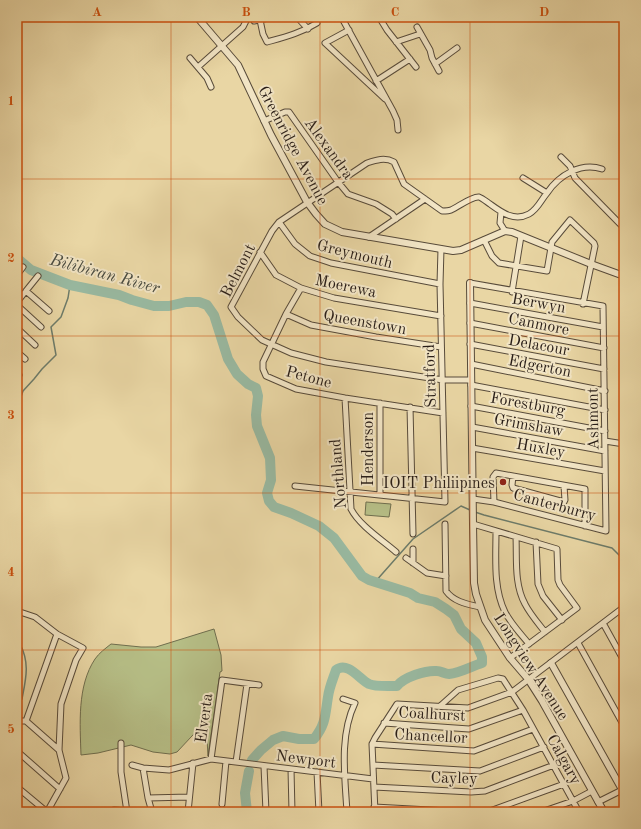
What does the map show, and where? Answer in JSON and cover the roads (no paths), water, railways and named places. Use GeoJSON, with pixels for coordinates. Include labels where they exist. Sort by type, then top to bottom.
{"type":"FeatureCollection","features":[{"type":"Feature","properties":{"kind":"street","name":"Greenridge Avenue"},"geometry":{"type":"LineString","coordinates":[[198,17],[238,65],[264,120],[307,202],[325,224],[342,232],[453,252],[505,231]]}},
{"type":"Feature","properties":{"kind":"street"},"geometry":{"type":"LineString","coordinates":[[198,67],[246,24],[246,21],[242,17]]}},
{"type":"Feature","properties":{"kind":"street"},"geometry":{"type":"LineString","coordinates":[[254,21],[273,17]]}},
{"type":"Feature","properties":{"kind":"street"},"geometry":{"type":"LineString","coordinates":[[297,17],[308,28]]}},
{"type":"Feature","properties":{"kind":"street"},"geometry":{"type":"LineString","coordinates":[[260,20],[263,34],[267,42],[301,32],[317,23],[314,17]]}},
{"type":"Feature","properties":{"kind":"street"},"geometry":{"type":"LineString","coordinates":[[345,17],[343,20],[390,104],[397,120],[398,130]]}},
{"type":"Feature","properties":{"kind":"street"},"geometry":{"type":"LineString","coordinates":[[379,17],[387,30],[416,67]]}},
{"type":"Feature","properties":{"kind":"street"},"geometry":{"type":"LineString","coordinates":[[416,27],[430,50],[439,72]]}},
{"type":"Feature","properties":{"kind":"street"},"geometry":{"type":"LineString","coordinates":[[349,30],[325,43],[390,104]]}},
{"type":"Feature","properties":{"kind":"street"},"geometry":{"type":"LineString","coordinates":[[396,42],[420,34]]}},
{"type":"Feature","properties":{"kind":"street"},"geometry":{"type":"LineString","coordinates":[[435,64],[457,48]]}},
{"type":"Feature","properties":{"kind":"street"},"geometry":{"type":"LineString","coordinates":[[190,58],[207,78],[211,87]]}},
{"type":"Feature","properties":{"kind":"street"},"geometry":{"type":"LineString","coordinates":[[376,80],[410,59]]}},
{"type":"Feature","properties":{"kind":"street","name":"Alexandra"},"geometry":{"type":"LineString","coordinates":[[264,120],[289,112],[348,194],[376,204],[392,214],[396,219]]}},
{"type":"Feature","properties":{"kind":"street"},"geometry":{"type":"LineString","coordinates":[[561,157],[570,166],[575,178],[624,228]]}},
{"type":"Feature","properties":{"kind":"street","name":"Belmont"},"geometry":{"type":"LineString","coordinates":[[425,199],[404,184],[394,162],[390,160],[378,159],[366,163],[279,222],[260,252],[231,307],[238,317],[262,340],[291,353],[326,362],[471,383],[605,410]]}},
{"type":"Feature","properties":{"kind":"street"},"geometry":{"type":"LineString","coordinates":[[369,237],[425,199],[442,211],[450,211],[474,197],[479,197],[507,215],[515,216],[529,214],[541,203],[557,181],[579,168],[586,166],[594,166],[602,169]]}},
{"type":"Feature","properties":{"kind":"street"},"geometry":{"type":"LineString","coordinates":[[524,178],[547,193]]}},
{"type":"Feature","properties":{"kind":"street"},"geometry":{"type":"LineString","coordinates":[[501,212],[499,219],[505,231],[512,232],[624,276]]}},
{"type":"Feature","properties":{"kind":"street"},"geometry":{"type":"LineString","coordinates":[[470,284],[583,304],[595,246],[594,243],[570,220],[552,242],[547,271],[499,263],[495,261],[484,240]]}},
{"type":"Feature","properties":{"kind":"street","name":"Greymouth"},"geometry":{"type":"LineString","coordinates":[[279,222],[294,244],[310,256],[331,263],[440,284]]}},
{"type":"Feature","properties":{"kind":"street"},"geometry":{"type":"LineString","coordinates":[[512,292],[521,236]]}},
{"type":"Feature","properties":{"kind":"street","name":"Stratford"},"geometry":{"type":"LineString","coordinates":[[412,499],[445,502],[440,284],[441,249]]}},
{"type":"Feature","properties":{"kind":"street","name":"Moerewa"},"geometry":{"type":"LineString","coordinates":[[260,252],[276,275],[301,288],[334,298],[441,316]]}},
{"type":"Feature","properties":{"kind":"street"},"geometry":{"type":"LineString","coordinates":[[17,275],[23,267]]}},
{"type":"Feature","properties":{"kind":"street"},"geometry":{"type":"LineString","coordinates":[[38,276],[17,303],[41,327]]}},
{"type":"Feature","properties":{"kind":"street","name":"Longview Avenue"},"geometry":{"type":"LineString","coordinates":[[470,284],[474,583],[480,607],[485,620],[510,658],[528,679],[542,701],[604,812]]}},
{"type":"Feature","properties":{"kind":"street","name":"Petone"},"geometry":{"type":"LineString","coordinates":[[301,288],[270,344],[263,362],[263,369],[266,376],[296,389],[443,413]]}},
{"type":"Feature","properties":{"kind":"street"},"geometry":{"type":"LineString","coordinates":[[26,291],[49,311]]}},
{"type":"Feature","properties":{"kind":"street","name":"Berwyn"},"geometry":{"type":"LineString","coordinates":[[470,303],[603,327]]}},
{"type":"Feature","properties":{"kind":"street","name":"Ashmont"},"geometry":{"type":"LineString","coordinates":[[583,304],[603,306],[606,532]]}},
{"type":"Feature","properties":{"kind":"street","name":"Queenstown"},"geometry":{"type":"LineString","coordinates":[[286,314],[311,325],[441,347]]}},
{"type":"Feature","properties":{"kind":"street","name":"Canmore"},"geometry":{"type":"LineString","coordinates":[[470,323],[604,348]]}},
{"type":"Feature","properties":{"kind":"street"},"geometry":{"type":"LineString","coordinates":[[17,328],[35,345]]}},
{"type":"Feature","properties":{"kind":"street","name":"Delacour"},"geometry":{"type":"LineString","coordinates":[[470,344],[604,369]]}},
{"type":"Feature","properties":{"kind":"street"},"geometry":{"type":"LineString","coordinates":[[17,352],[26,360]]}},
{"type":"Feature","properties":{"kind":"street","name":"Edgerton"},"geometry":{"type":"LineString","coordinates":[[470,364],[604,391]]}},
{"type":"Feature","properties":{"kind":"street","name":"Northland"},"geometry":{"type":"LineString","coordinates":[[345,398],[351,509],[353,515],[361,523],[396,552]]}},
{"type":"Feature","properties":{"kind":"street","name":"Henderson"},"geometry":{"type":"LineString","coordinates":[[380,403],[380,495]]}},
{"type":"Feature","properties":{"kind":"street","name":"Forestburg"},"geometry":{"type":"LineString","coordinates":[[471,406],[604,430]]}},
{"type":"Feature","properties":{"kind":"street"},"geometry":{"type":"LineString","coordinates":[[410,407],[413,534]]}},
{"type":"Feature","properties":{"kind":"street","name":"Grimshaw"},"geometry":{"type":"LineString","coordinates":[[472,427],[605,451]]}},
{"type":"Feature","properties":{"kind":"street"},"geometry":{"type":"LineString","coordinates":[[605,441],[624,444]]}},
{"type":"Feature","properties":{"kind":"street","name":"Huxley"},"geometry":{"type":"LineString","coordinates":[[472,448],[605,471]]}},
{"type":"Feature","properties":{"kind":"street"},"geometry":{"type":"LineString","coordinates":[[494,502],[493,477],[496,473],[584,489],[585,526]]}},
{"type":"Feature","properties":{"kind":"street"},"geometry":{"type":"LineString","coordinates":[[513,476],[513,488],[564,502],[564,486]]}},
{"type":"Feature","properties":{"kind":"street"},"geometry":{"type":"LineString","coordinates":[[295,486],[412,499]]}},
{"type":"Feature","properties":{"kind":"street","name":"Canterburry"},"geometry":{"type":"LineString","coordinates":[[473,500],[494,502],[606,532]]}},
{"type":"Feature","properties":{"kind":"street"},"geometry":{"type":"LineString","coordinates":[[445,524],[446,591],[461,603],[480,607]]}},
{"type":"Feature","properties":{"kind":"street"},"geometry":{"type":"LineString","coordinates":[[473,524],[557,549],[558,580],[577,608],[510,658]]}},
{"type":"Feature","properties":{"kind":"street"},"geometry":{"type":"LineString","coordinates":[[496,531],[498,590],[501,601],[514,626],[529,644]]}},
{"type":"Feature","properties":{"kind":"street"},"geometry":{"type":"LineString","coordinates":[[516,536],[517,576],[521,598],[525,606],[545,632]]}},
{"type":"Feature","properties":{"kind":"street"},"geometry":{"type":"LineString","coordinates":[[536,542],[538,584],[543,596],[562,620]]}},
{"type":"Feature","properties":{"kind":"street"},"geometry":{"type":"LineString","coordinates":[[413,549],[413,563]]}},
{"type":"Feature","properties":{"kind":"street"},"geometry":{"type":"LineString","coordinates":[[406,558],[427,573],[446,576]]}},
{"type":"Feature","properties":{"kind":"street"},"geometry":{"type":"LineString","coordinates":[[467,812],[374,810],[372,744],[397,704],[468,708],[512,692],[624,607]]}},
{"type":"Feature","properties":{"kind":"street"},"geometry":{"type":"LineString","coordinates":[[17,611],[34,617],[57,634],[83,648],[76,660],[61,704],[59,750],[66,778],[47,812],[17,787]]}},
{"type":"Feature","properties":{"kind":"street"},"geometry":{"type":"LineString","coordinates":[[603,623],[624,661]]}},
{"type":"Feature","properties":{"kind":"street"},"geometry":{"type":"LineString","coordinates":[[26,721],[57,634]]}},
{"type":"Feature","properties":{"kind":"street"},"geometry":{"type":"LineString","coordinates":[[578,643],[624,726]]}},
{"type":"Feature","properties":{"kind":"street"},"geometry":{"type":"LineString","coordinates":[[551,663],[623,790],[598,802]]}},
{"type":"Feature","properties":{"kind":"street","name":"Calgary"},"geometry":{"type":"LineString","coordinates":[[439,707],[458,690],[498,678],[503,679],[523,710],[579,812]]}},
{"type":"Feature","properties":{"kind":"street","name":"Elverta"},"geometry":{"type":"LineString","coordinates":[[211,759],[222,680],[247,684]]}},
{"type":"Feature","properties":{"kind":"street"},"geometry":{"type":"LineString","coordinates":[[236,762],[247,684],[259,685]]}},
{"type":"Feature","properties":{"kind":"street"},"geometry":{"type":"LineString","coordinates":[[343,699],[355,703],[348,727],[344,749],[346,812]]}},
{"type":"Feature","properties":{"kind":"street","name":"Coalhurst"},"geometry":{"type":"LineString","coordinates":[[384,723],[469,729],[523,710]]}},
{"type":"Feature","properties":{"kind":"street"},"geometry":{"type":"LineString","coordinates":[[17,721],[26,721],[59,750]]}},
{"type":"Feature","properties":{"kind":"street","name":"Chancellor"},"geometry":{"type":"LineString","coordinates":[[372,744],[474,751],[533,729]]}},
{"type":"Feature","properties":{"kind":"street"},"geometry":{"type":"LineString","coordinates":[[110,812],[114,810],[127,811],[121,772],[122,743]]}},
{"type":"Feature","properties":{"kind":"street"},"geometry":{"type":"LineString","coordinates":[[373,765],[480,771],[544,747]]}},
{"type":"Feature","properties":{"kind":"street"},"geometry":{"type":"LineString","coordinates":[[17,752],[60,789]]}},
{"type":"Feature","properties":{"kind":"street"},"geometry":{"type":"LineString","coordinates":[[132,765],[143,768],[169,770],[211,759]]}},
{"type":"Feature","properties":{"kind":"street","name":"Newport"},"geometry":{"type":"LineString","coordinates":[[211,759],[373,779]]}},
{"type":"Feature","properties":{"kind":"street"},"geometry":{"type":"LineString","coordinates":[[222,804],[226,761]]}},
{"type":"Feature","properties":{"kind":"street"},"geometry":{"type":"LineString","coordinates":[[188,812],[193,763]]}},
{"type":"Feature","properties":{"kind":"street","name":"Cayley"},"geometry":{"type":"LineString","coordinates":[[374,787],[471,792],[485,791],[554,765]]}},
{"type":"Feature","properties":{"kind":"street"},"geometry":{"type":"LineString","coordinates":[[264,766],[266,812]]}},
{"type":"Feature","properties":{"kind":"street"},"geometry":{"type":"LineString","coordinates":[[143,768],[152,812]]}},
{"type":"Feature","properties":{"kind":"street"},"geometry":{"type":"LineString","coordinates":[[291,769],[292,812]]}},
{"type":"Feature","properties":{"kind":"street"},"geometry":{"type":"LineString","coordinates":[[317,772],[319,812]]}},
{"type":"Feature","properties":{"kind":"street"},"geometry":{"type":"LineString","coordinates":[[487,812],[564,784]]}},
{"type":"Feature","properties":{"kind":"street"},"geometry":{"type":"LineString","coordinates":[[541,812],[573,801],[592,791]]}},
{"type":"Feature","properties":{"kind":"street"},"geometry":{"type":"LineString","coordinates":[[148,798],[189,797]]}},
{"type":"Feature","properties":{"kind":"waterway","name":"Bilibiran River"},"geometry":{"type":"LineString","coordinates":[[17,258],[31,270],[70,285],[119,295],[154,306],[169,306],[186,302],[199,302],[207,305],[214,315],[228,359],[237,374],[248,384],[256,388],[258,396],[256,415],[257,426],[270,458],[271,480],[267,493],[269,501],[274,507],[319,526],[334,538],[362,576],[369,580],[410,593],[418,598],[435,602],[446,609],[454,615],[461,629],[476,643],[482,657],[482,663],[462,671],[448,674],[440,671],[421,673],[410,677],[397,686],[372,685],[365,682],[349,669],[340,668],[336,670],[329,690],[323,724],[314,739],[299,739],[283,736],[273,740],[252,760]]}},
{"type":"Feature","properties":{"kind":"waterway"},"geometry":{"type":"LineString","coordinates":[[17,408],[23,391],[56,355],[51,327],[61,317],[68,298],[70,285]]}},
{"type":"Feature","properties":{"kind":"waterway"},"geometry":{"type":"LineString","coordinates":[[375,582],[413,539],[461,506],[470,510]]}},
{"type":"Feature","properties":{"kind":"waterway"},"geometry":{"type":"LineString","coordinates":[[475,512],[612,548],[624,560]]}},
{"type":"Feature","properties":{"kind":"waterway"},"geometry":{"type":"LineString","coordinates":[[17,643],[20,644],[26,664],[25,684],[22,699],[17,701]]}},
{"type":"Feature","properties":{"kind":"waterway","name":"Bilibiran River"},"geometry":{"type":"LineString","coordinates":[[247,812],[245,793],[249,771]]}},
{"type":"Feature","properties":{"kind":"place","name":"IOIT Philiipines"},"geometry":{"type":"Point","coordinates":[503,482]}}]}
